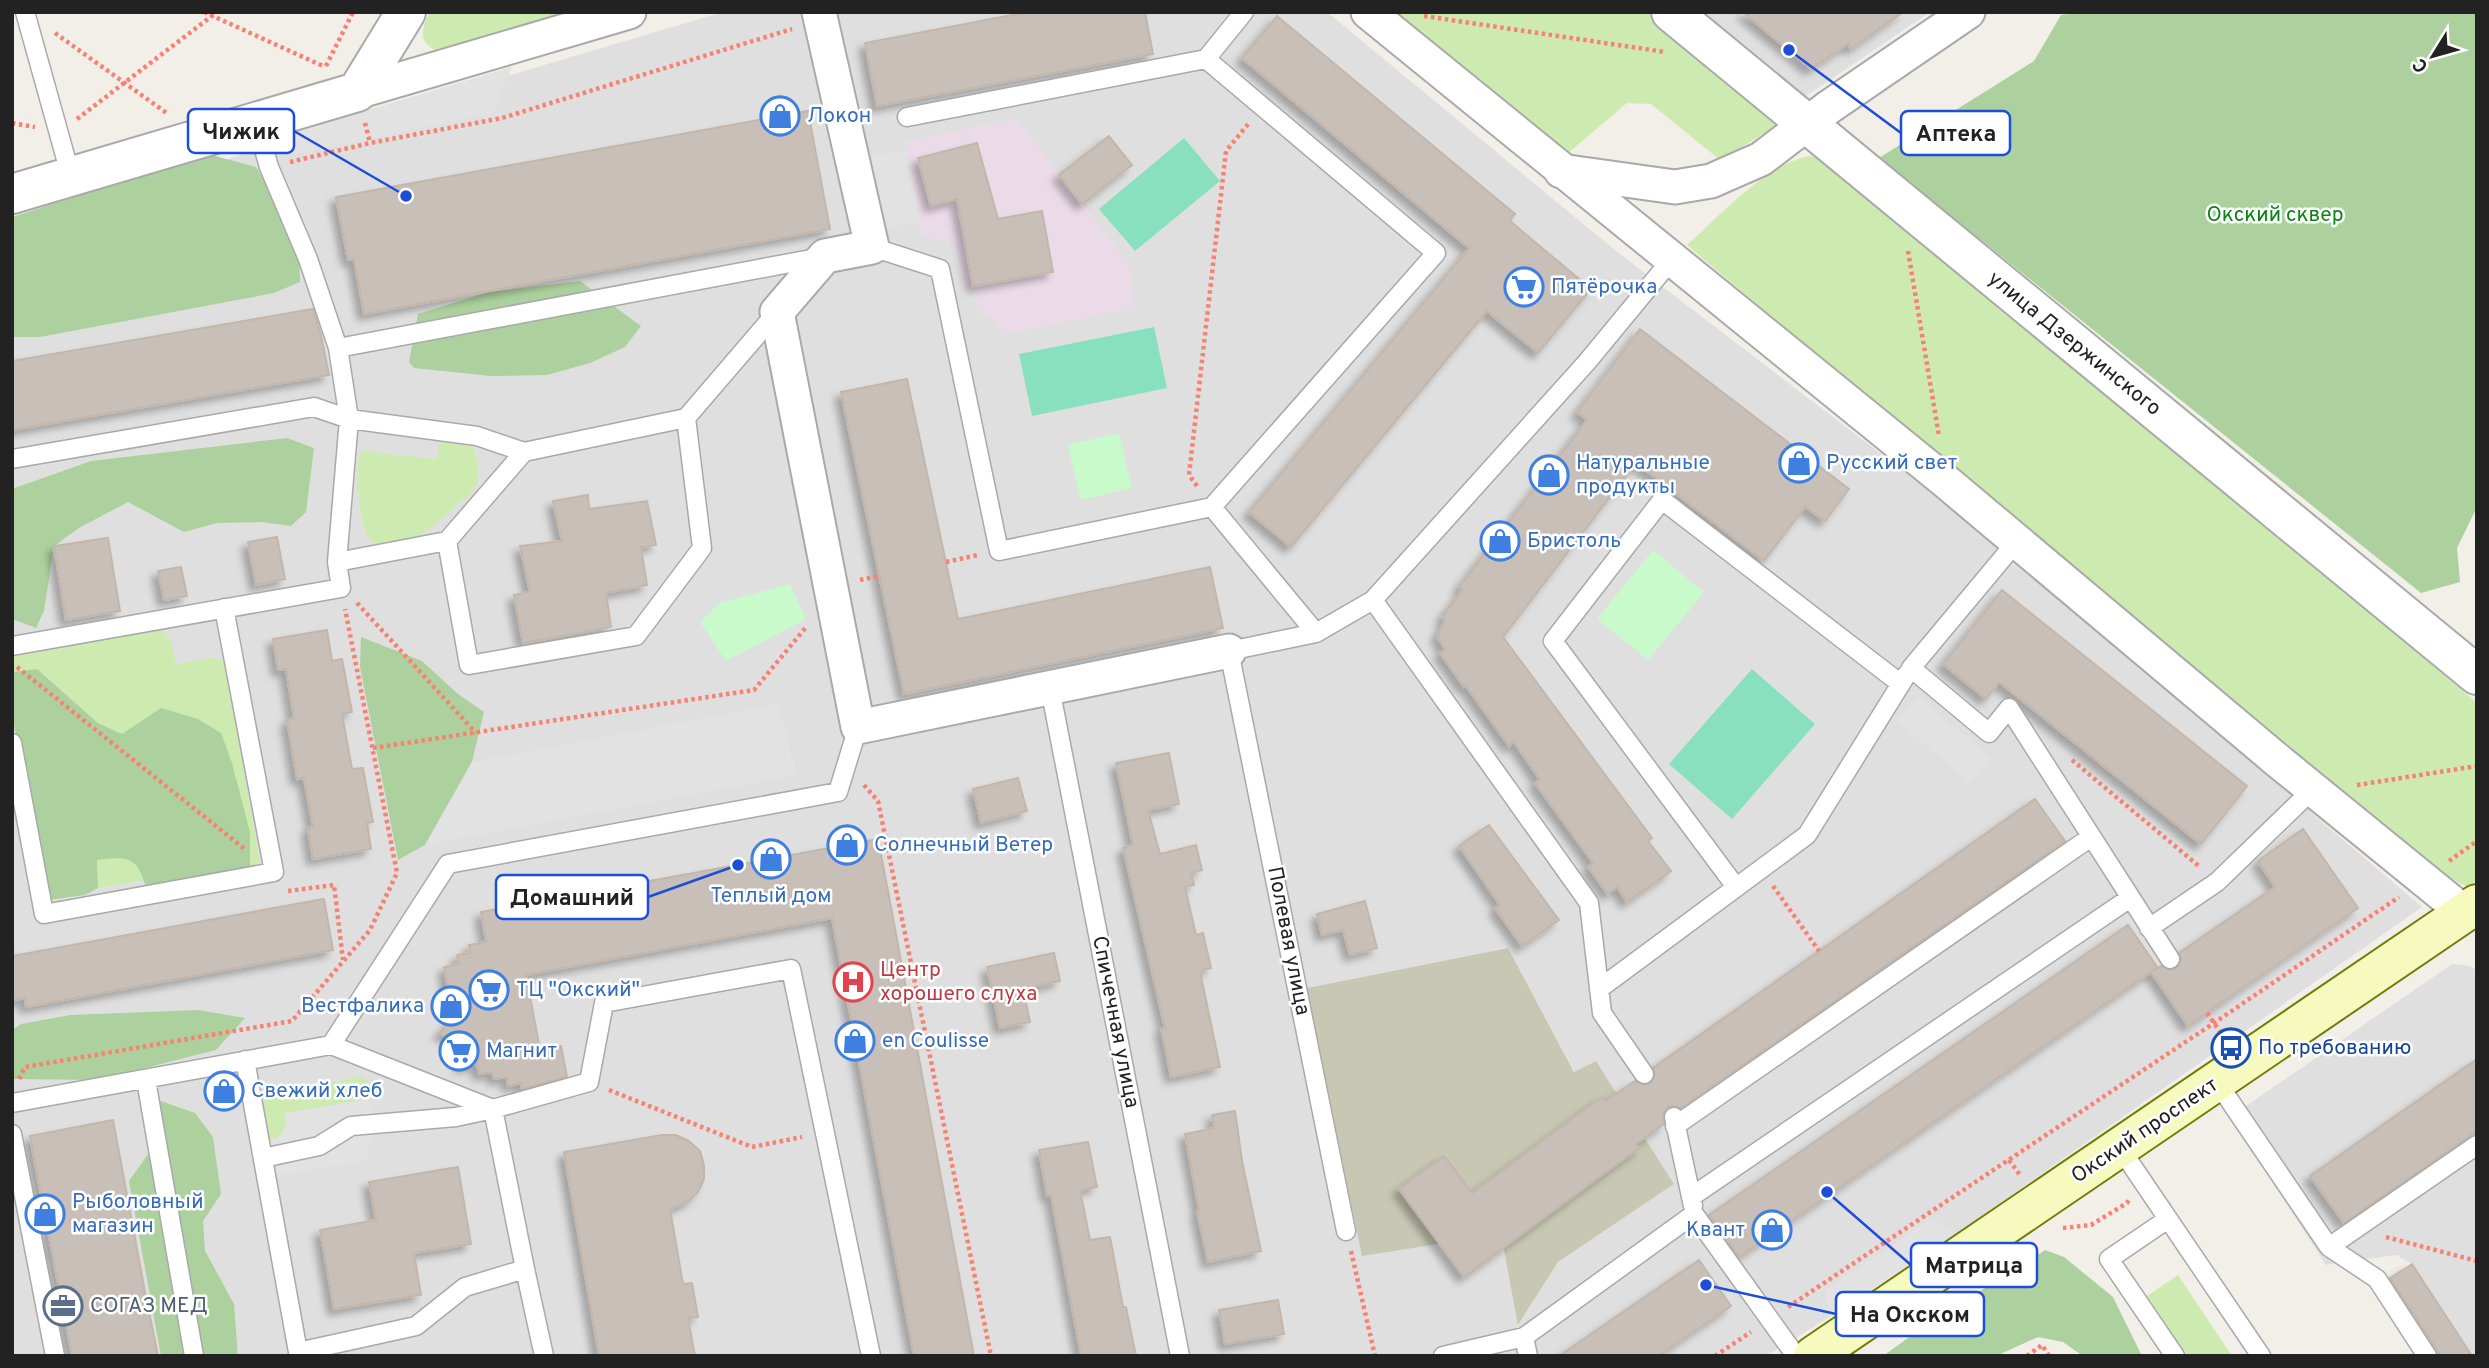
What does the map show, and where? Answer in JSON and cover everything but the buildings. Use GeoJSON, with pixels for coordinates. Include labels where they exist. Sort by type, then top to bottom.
{"type":"FeatureCollection","features":[{"type":"Feature","properties":{"kind":"main road","name":"Окский проспект"},"geometry":{"type":"LineString","coordinates":[[1835,1346],[2217,1082],[2473,913]]}},
{"type":"Feature","properties":{"kind":"street"},"geometry":{"type":"LineString","coordinates":[[12,194],[629,12]]}},
{"type":"Feature","properties":{"kind":"street"},"geometry":{"type":"LineString","coordinates":[[1368,12],[1944,480],[2313,789],[2473,913]]}},
{"type":"Feature","properties":{"kind":"street","name":"улица Дзержинского"},"geometry":{"type":"LineString","coordinates":[[1671,12],[2477,675]]}},
{"type":"Feature","properties":{"kind":"street"},"geometry":{"type":"LineString","coordinates":[[1561,171],[1675,187],[1712,181],[1761,159],[1806,123],[1968,12]]}},
{"type":"Feature","properties":{"kind":"street"},"geometry":{"type":"LineString","coordinates":[[358,92],[403,14]]}},
{"type":"Feature","properties":{"kind":"street"},"geometry":{"type":"LineString","coordinates":[[820,16],[872,247],[825,256],[777,312],[858,727],[1229,651]]}},
{"type":"Feature","properties":{"kind":"lane"},"geometry":{"type":"LineString","coordinates":[[25,12],[71,177]]}},
{"type":"Feature","properties":{"kind":"lane"},"geometry":{"type":"LineString","coordinates":[[907,117],[1206,59],[1244,12]]}},
{"type":"Feature","properties":{"kind":"lane"},"geometry":{"type":"LineString","coordinates":[[872,247],[940,269],[999,551],[1212,507],[1436,253],[1206,59]]}},
{"type":"Feature","properties":{"kind":"lane"},"geometry":{"type":"LineString","coordinates":[[12,646],[224,608],[343,596],[337,562],[349,419],[338,348],[309,259],[269,167],[256,121]]}},
{"type":"Feature","properties":{"kind":"lane"},"geometry":{"type":"LineString","coordinates":[[338,348],[825,256]]}},
{"type":"Feature","properties":{"kind":"lane"},"geometry":{"type":"LineString","coordinates":[[1229,651],[1316,633],[1373,600],[1587,362],[1672,259]]}},
{"type":"Feature","properties":{"kind":"lane"},"geometry":{"type":"LineString","coordinates":[[12,459],[314,407],[349,419],[477,436],[524,452],[686,418],[777,312]]}},
{"type":"Feature","properties":{"kind":"lane"},"geometry":{"type":"LineString","coordinates":[[447,541],[469,665],[636,636],[702,548],[686,418]]}},
{"type":"Feature","properties":{"kind":"lane"},"geometry":{"type":"LineString","coordinates":[[337,562],[447,541],[524,452]]}},
{"type":"Feature","properties":{"kind":"lane"},"geometry":{"type":"LineString","coordinates":[[1736,887],[1553,641],[1662,500],[1901,684]]}},
{"type":"Feature","properties":{"kind":"lane"},"geometry":{"type":"LineString","coordinates":[[1212,507],[1316,633]]}},
{"type":"Feature","properties":{"kind":"lane"},"geometry":{"type":"LineString","coordinates":[[1600,989],[1807,835],[1911,668],[2017,541]]}},
{"type":"Feature","properties":{"kind":"lane"},"geometry":{"type":"LineString","coordinates":[[1373,600],[1588,903],[1602,1013],[1644,1074]]}},
{"type":"Feature","properties":{"kind":"lane"},"geometry":{"type":"LineString","coordinates":[[12,743],[44,914],[274,872],[224,608]]}},
{"type":"Feature","properties":{"kind":"lane","name":"Полевая улица"},"geometry":{"type":"LineString","coordinates":[[1229,651],[1346,1231]]}},
{"type":"Feature","properties":{"kind":"lane"},"geometry":{"type":"LineString","coordinates":[[1911,668],[1989,733],[2009,708],[2170,959]]}},
{"type":"Feature","properties":{"kind":"lane","name":"Спичечная улица"},"geometry":{"type":"LineString","coordinates":[[1049,688],[1180,1356]]}},
{"type":"Feature","properties":{"kind":"lane"},"geometry":{"type":"LineString","coordinates":[[331,1045],[448,864],[838,792],[858,727]]}},
{"type":"Feature","properties":{"kind":"lane"},"geometry":{"type":"LineString","coordinates":[[2149,928],[2217,882],[2313,789]]}},
{"type":"Feature","properties":{"kind":"lane"},"geometry":{"type":"LineString","coordinates":[[1796,1356],[1692,1205],[1675,1122],[2091,836]]}},
{"type":"Feature","properties":{"kind":"lane"},"geometry":{"type":"LineString","coordinates":[[1443,1356],[1524,1337],[1692,1205],[2130,898]]}},
{"type":"Feature","properties":{"kind":"lane"},"geometry":{"type":"LineString","coordinates":[[263,1158],[319,1146],[351,1126],[456,1117],[589,1082],[604,1003],[791,969],[871,1356]]}},
{"type":"Feature","properties":{"kind":"lane"},"geometry":{"type":"LineString","coordinates":[[12,1103],[331,1045],[493,1109]]}},
{"type":"Feature","properties":{"kind":"lane"},"geometry":{"type":"LineString","coordinates":[[245,1060],[298,1352],[416,1326],[465,1287],[525,1269]]}},
{"type":"Feature","properties":{"kind":"lane"},"geometry":{"type":"LineString","coordinates":[[146,1080],[194,1356]]}},
{"type":"Feature","properties":{"kind":"lane"},"geometry":{"type":"LineString","coordinates":[[2217,1082],[2329,1247],[2377,1279],[2427,1356]]}},
{"type":"Feature","properties":{"kind":"lane"},"geometry":{"type":"LineString","coordinates":[[493,1109],[544,1356]]}},
{"type":"Feature","properties":{"kind":"lane"},"geometry":{"type":"LineString","coordinates":[[12,1134],[55,1356]]}},
{"type":"Feature","properties":{"kind":"lane"},"geometry":{"type":"LineString","coordinates":[[2329,1247],[2477,1145]]}},
{"type":"Feature","properties":{"kind":"lane"},"geometry":{"type":"LineString","coordinates":[[2120,1148],[2261,1356]]}},
{"type":"Feature","properties":{"kind":"lane"},"geometry":{"type":"LineString","coordinates":[[2168,1219],[2109,1259],[2175,1356]]}},
{"type":"Feature","properties":{"kind":"lane"},"geometry":{"type":"LineString","coordinates":[[1524,1337],[1528,1356]]}},
{"type":"Feature","properties":{"kind":"path"},"geometry":{"type":"LineString","coordinates":[[204,12],[215,14],[326,67],[358,92],[370,143]]}},
{"type":"Feature","properties":{"kind":"path"},"geometry":{"type":"LineString","coordinates":[[326,67],[353,12]]}},
{"type":"Feature","properties":{"kind":"path"},"geometry":{"type":"LineString","coordinates":[[60,132],[215,14]]}},
{"type":"Feature","properties":{"kind":"path"},"geometry":{"type":"LineString","coordinates":[[1413,14],[1676,53]]}},
{"type":"Feature","properties":{"kind":"path"},"geometry":{"type":"LineString","coordinates":[[269,167],[370,143],[502,118],[820,16]]}},
{"type":"Feature","properties":{"kind":"path"},"geometry":{"type":"LineString","coordinates":[[48,28],[203,138]]}},
{"type":"Feature","properties":{"kind":"path"},"geometry":{"type":"LineString","coordinates":[[1212,507],[1189,475],[1226,151],[1262,106]]}},
{"type":"Feature","properties":{"kind":"path"},"geometry":{"type":"LineString","coordinates":[[1899,200],[1944,464],[1944,480]]}},
{"type":"Feature","properties":{"kind":"path"},"geometry":{"type":"LineString","coordinates":[[946,562],[999,551]]}},
{"type":"Feature","properties":{"kind":"path"},"geometry":{"type":"LineString","coordinates":[[343,596],[355,601],[476,733]]}},
{"type":"Feature","properties":{"kind":"path"},"geometry":{"type":"LineString","coordinates":[[17,1084],[25,1067],[292,1021],[370,930],[397,873],[343,596]]}},
{"type":"Feature","properties":{"kind":"path"},"geometry":{"type":"LineString","coordinates":[[373,748],[754,690],[833,596]]}},
{"type":"Feature","properties":{"kind":"path"},"geometry":{"type":"LineString","coordinates":[[12,663],[274,872],[277,893],[334,885],[344,961]]}},
{"type":"Feature","properties":{"kind":"path"},"geometry":{"type":"LineString","coordinates":[[2061,752],[2217,882]]}},
{"type":"Feature","properties":{"kind":"path"},"geometry":{"type":"LineString","coordinates":[[846,763],[878,801],[991,1356]]}},
{"type":"Feature","properties":{"kind":"path"},"geometry":{"type":"LineString","coordinates":[[2348,786],[2477,766]]}},
{"type":"Feature","properties":{"kind":"path"},"geometry":{"type":"LineString","coordinates":[[1761,869],[1819,951]]}},
{"type":"Feature","properties":{"kind":"path"},"geometry":{"type":"LineString","coordinates":[[1715,1356],[2397,898]]}},
{"type":"Feature","properties":{"kind":"path"},"geometry":{"type":"LineString","coordinates":[[2207,1013],[2226,1040]]}},
{"type":"Feature","properties":{"kind":"path"},"geometry":{"type":"LineString","coordinates":[[589,1082],[752,1147],[825,1132]]}},
{"type":"Feature","properties":{"kind":"path"},"geometry":{"type":"LineString","coordinates":[[2354,1230],[2477,1261]]}},
{"type":"Feature","properties":{"kind":"path"},"geometry":{"type":"LineString","coordinates":[[1346,1231],[1375,1356]]}},
{"type":"Feature","properties":{"kind":"path"},"geometry":{"type":"LineString","coordinates":[[2027,1356],[2042,1345],[2049,1356]]}},
{"type":"Feature","properties":{"kind":"shaded area"},"geometry":{"type":"Polygon","coordinates":[[[723,12],[1327,12],[1616,251],[1970,522],[2422,907],[1957,1233],[1933,1219],[1826,1290],[1828,1318],[1766,1356],[12,1356],[12,223],[723,12]],[[1016,119],[906,142],[922,234],[953,243],[965,291],[973,289],[981,316],[1128,264],[1016,119]],[[1508,948],[1307,988],[1502,1234],[1519,1324],[1558,1262],[1674,1184],[1596,1061],[1575,1073],[1508,948]]]}},
{"type":"Feature","properties":{"kind":"shaded area"},"geometry":{"type":"Polygon","coordinates":[[[1700,12],[1930,12],[1802,99],[1700,12]]]}},
{"type":"Feature","properties":{"kind":"shaded area"},"geometry":{"type":"Polygon","coordinates":[[[512,67],[493,113],[294,154],[288,134],[512,67]]]}},
{"type":"Feature","properties":{"kind":"shaded area"},"geometry":{"type":"Polygon","coordinates":[[[1016,119],[1128,264],[1135,307],[1003,335],[991,317],[981,316],[973,289],[965,291],[953,243],[922,234],[905,142],[1016,119]]]}},
{"type":"Feature","properties":{"kind":"shaded area"},"geometry":{"type":"Polygon","coordinates":[[[907,150],[920,222],[880,229],[867,157],[907,150]]]}},
{"type":"Feature","properties":{"kind":"shaded area"},"geometry":{"type":"Polygon","coordinates":[[[1918,696],[1991,759],[1970,783],[1897,720],[1918,696]]]}},
{"type":"Feature","properties":{"kind":"shaded area"},"geometry":{"type":"Polygon","coordinates":[[[778,704],[797,775],[425,845],[472,762],[778,704]]]}},
{"type":"Feature","properties":{"kind":"shaded area"},"geometry":{"type":"Polygon","coordinates":[[[1508,948],[1574,1072],[1596,1061],[1674,1184],[1558,1262],[1518,1325],[1501,1234],[1362,1256],[1307,988],[1508,948]]]}},
{"type":"Feature","properties":{"kind":"shaded area"},"geometry":{"type":"Polygon","coordinates":[[[2452,964],[2470,966],[2477,971],[2477,1356],[2472,1356],[2412,1264],[2396,1255],[2326,1265],[2230,1117],[2452,964]]]}},
{"type":"Feature","properties":{"kind":"shaded area"},"geometry":{"type":"Polygon","coordinates":[[[370,1099],[376,1135],[367,1147],[368,1156],[362,1161],[272,1176],[266,1140],[278,1138],[286,1127],[284,1113],[370,1099]]]}},
{"type":"Feature","properties":{"kind":"shaded area"},"geometry":{"type":"Polygon","coordinates":[[[1934,1219],[1957,1233],[1828,1318],[1825,1290],[1934,1219]]]}},
{"type":"Feature","properties":{"kind":"green space"},"geometry":{"type":"Polygon","coordinates":[[[430,12],[579,12],[444,53],[430,47],[424,38],[424,27],[430,12]]]}},
{"type":"Feature","properties":{"kind":"green space"},"geometry":{"type":"Polygon","coordinates":[[[1392,12],[1653,12],[1781,118],[1773,128],[1720,160],[1651,104],[1627,103],[1566,155],[1392,12]]]}},
{"type":"Feature","properties":{"kind":"green space","name":"Окский сквер"},"geometry":{"type":"Polygon","coordinates":[[[2090,12],[2477,12],[2477,507],[2457,548],[2460,582],[2421,593],[1879,158],[2034,61],[2061,15],[2090,12]]]}},
{"type":"Feature","properties":{"kind":"green space"},"geometry":{"type":"Polygon","coordinates":[[[1184,138],[1220,181],[1135,251],[1099,209],[1184,138]]]}},
{"type":"Feature","properties":{"kind":"green space"},"geometry":{"type":"Polygon","coordinates":[[[208,154],[256,167],[275,196],[299,252],[300,282],[274,293],[40,337],[12,337],[12,217],[208,154]]]}},
{"type":"Feature","properties":{"kind":"green space"},"geometry":{"type":"Polygon","coordinates":[[[1809,156],[1825,158],[1839,167],[2477,703],[2477,880],[2467,887],[2430,867],[1944,464],[1687,245],[1760,180],[1776,169],[1809,156]]]}},
{"type":"Feature","properties":{"kind":"green space"},"geometry":{"type":"Polygon","coordinates":[[[580,281],[641,326],[625,347],[590,363],[547,375],[491,376],[414,368],[409,362],[418,314],[489,292],[580,281]]]}},
{"type":"Feature","properties":{"kind":"green space"},"geometry":{"type":"Polygon","coordinates":[[[1154,327],[1167,388],[1032,416],[1019,354],[1154,327]]]}},
{"type":"Feature","properties":{"kind":"green space"},"geometry":{"type":"Polygon","coordinates":[[[1119,433],[1132,488],[1081,500],[1068,445],[1119,433]]]}},
{"type":"Feature","properties":{"kind":"green space"},"geometry":{"type":"Polygon","coordinates":[[[287,438],[314,448],[306,512],[291,526],[262,522],[217,523],[184,532],[128,502],[79,528],[54,546],[44,611],[36,628],[12,619],[12,489],[91,461],[287,438]]]}},
{"type":"Feature","properties":{"kind":"green space"},"geometry":{"type":"Polygon","coordinates":[[[440,441],[474,447],[478,471],[476,488],[439,522],[420,535],[400,542],[373,543],[368,537],[361,515],[359,455],[364,450],[436,459],[440,441]]]}},
{"type":"Feature","properties":{"kind":"green space"},"geometry":{"type":"Polygon","coordinates":[[[1653,550],[1704,592],[1648,660],[1597,619],[1653,550]]]}},
{"type":"Feature","properties":{"kind":"green space"},"geometry":{"type":"Polygon","coordinates":[[[790,584],[806,619],[726,661],[700,622],[719,603],[790,584]]]}},
{"type":"Feature","properties":{"kind":"green space"},"geometry":{"type":"Polygon","coordinates":[[[162,630],[171,641],[176,664],[216,657],[225,663],[261,868],[250,869],[250,832],[161,708],[122,734],[98,723],[37,669],[12,672],[12,656],[162,630]]]}},
{"type":"Feature","properties":{"kind":"green space"},"geometry":{"type":"Polygon","coordinates":[[[361,637],[422,661],[458,694],[484,712],[472,762],[425,845],[398,860],[360,667],[361,637]]]}},
{"type":"Feature","properties":{"kind":"green space"},"geometry":{"type":"Polygon","coordinates":[[[37,669],[98,723],[122,734],[161,708],[198,719],[221,733],[232,763],[250,832],[250,869],[146,888],[139,870],[130,861],[116,858],[97,860],[98,888],[85,895],[48,900],[12,714],[12,672],[37,669]]]}},
{"type":"Feature","properties":{"kind":"green space"},"geometry":{"type":"Polygon","coordinates":[[[1752,669],[1815,724],[1732,819],[1669,764],[1752,669]]]}},
{"type":"Feature","properties":{"kind":"green space"},"geometry":{"type":"Polygon","coordinates":[[[121,857],[136,865],[145,880],[98,888],[96,860],[121,857]]]}},
{"type":"Feature","properties":{"kind":"green space"},"geometry":{"type":"Polygon","coordinates":[[[198,1010],[245,1018],[216,1050],[98,1080],[12,1079],[12,1030],[21,1024],[70,1015],[198,1010]]]}},
{"type":"Feature","properties":{"kind":"green space"},"geometry":{"type":"Polygon","coordinates":[[[362,1076],[371,1085],[381,1085],[383,1096],[285,1113],[286,1126],[278,1138],[266,1140],[261,1106],[267,1097],[362,1076]]]}},
{"type":"Feature","properties":{"kind":"green space"},"geometry":{"type":"Polygon","coordinates":[[[155,1099],[195,1113],[213,1137],[221,1194],[203,1221],[205,1251],[234,1304],[238,1356],[161,1356],[129,1181],[151,1150],[155,1099]]]}},
{"type":"Feature","properties":{"kind":"green space"},"geometry":{"type":"Polygon","coordinates":[[[2045,1250],[2064,1257],[2113,1297],[2142,1356],[2083,1356],[2063,1342],[2038,1337],[1996,1356],[1883,1356],[1919,1330],[2045,1250]]]}},
{"type":"Feature","properties":{"kind":"green space"},"geometry":{"type":"Polygon","coordinates":[[[2178,1275],[2232,1356],[2187,1356],[2147,1296],[2178,1275]]]}},
{"type":"Feature","properties":{"kind":"place","name":"Аптека"},"geometry":{"type":"Point","coordinates":[1789,50]}},
{"type":"Feature","properties":{"kind":"place","name":"Локон"},"geometry":{"type":"Point","coordinates":[780,116]}},
{"type":"Feature","properties":{"kind":"place","name":"Чижик"},"geometry":{"type":"Point","coordinates":[406,196]}},
{"type":"Feature","properties":{"kind":"place","name":"Пятёрочка"},"geometry":{"type":"Point","coordinates":[1524,287]}},
{"type":"Feature","properties":{"kind":"place","name":"Русский свет"},"geometry":{"type":"Point","coordinates":[1799,463]}},
{"type":"Feature","properties":{"kind":"place","name":"Натуральные продукты"},"geometry":{"type":"Point","coordinates":[1549,475]}},
{"type":"Feature","properties":{"kind":"place","name":"Бристоль"},"geometry":{"type":"Point","coordinates":[1500,541]}},
{"type":"Feature","properties":{"kind":"place","name":"Солнечный Ветер"},"geometry":{"type":"Point","coordinates":[847,845]}},
{"type":"Feature","properties":{"kind":"place","name":"Теплый дом"},"geometry":{"type":"Point","coordinates":[771,859]}},
{"type":"Feature","properties":{"kind":"place","name":"Домашний"},"geometry":{"type":"Point","coordinates":[738,865]}},
{"type":"Feature","properties":{"kind":"place","name":"Центр хорошего слуха"},"geometry":{"type":"Point","coordinates":[853,982]}},
{"type":"Feature","properties":{"kind":"place","name":"ТЦ \"Окский\""},"geometry":{"type":"Point","coordinates":[489,990]}},
{"type":"Feature","properties":{"kind":"place","name":"Вестфалика"},"geometry":{"type":"Point","coordinates":[451,1006]}},
{"type":"Feature","properties":{"kind":"place","name":"en Coulisse"},"geometry":{"type":"Point","coordinates":[855,1041]}},
{"type":"Feature","properties":{"kind":"place","name":"По требованию"},"geometry":{"type":"Point","coordinates":[2231,1048]}},
{"type":"Feature","properties":{"kind":"place","name":"Магнит"},"geometry":{"type":"Point","coordinates":[459,1051]}},
{"type":"Feature","properties":{"kind":"place","name":"Свежий хлеб"},"geometry":{"type":"Point","coordinates":[224,1091]}},
{"type":"Feature","properties":{"kind":"place","name":"Матрица"},"geometry":{"type":"Point","coordinates":[1827,1192]}},
{"type":"Feature","properties":{"kind":"place","name":"Рыболовный магазин"},"geometry":{"type":"Point","coordinates":[45,1214]}},
{"type":"Feature","properties":{"kind":"place","name":"Квант"},"geometry":{"type":"Point","coordinates":[1772,1230]}},
{"type":"Feature","properties":{"kind":"place","name":"На Окском"},"geometry":{"type":"Point","coordinates":[1706,1285]}},
{"type":"Feature","properties":{"kind":"place","name":"СОГАЗ МЕД"},"geometry":{"type":"Point","coordinates":[63,1306]}}]}
